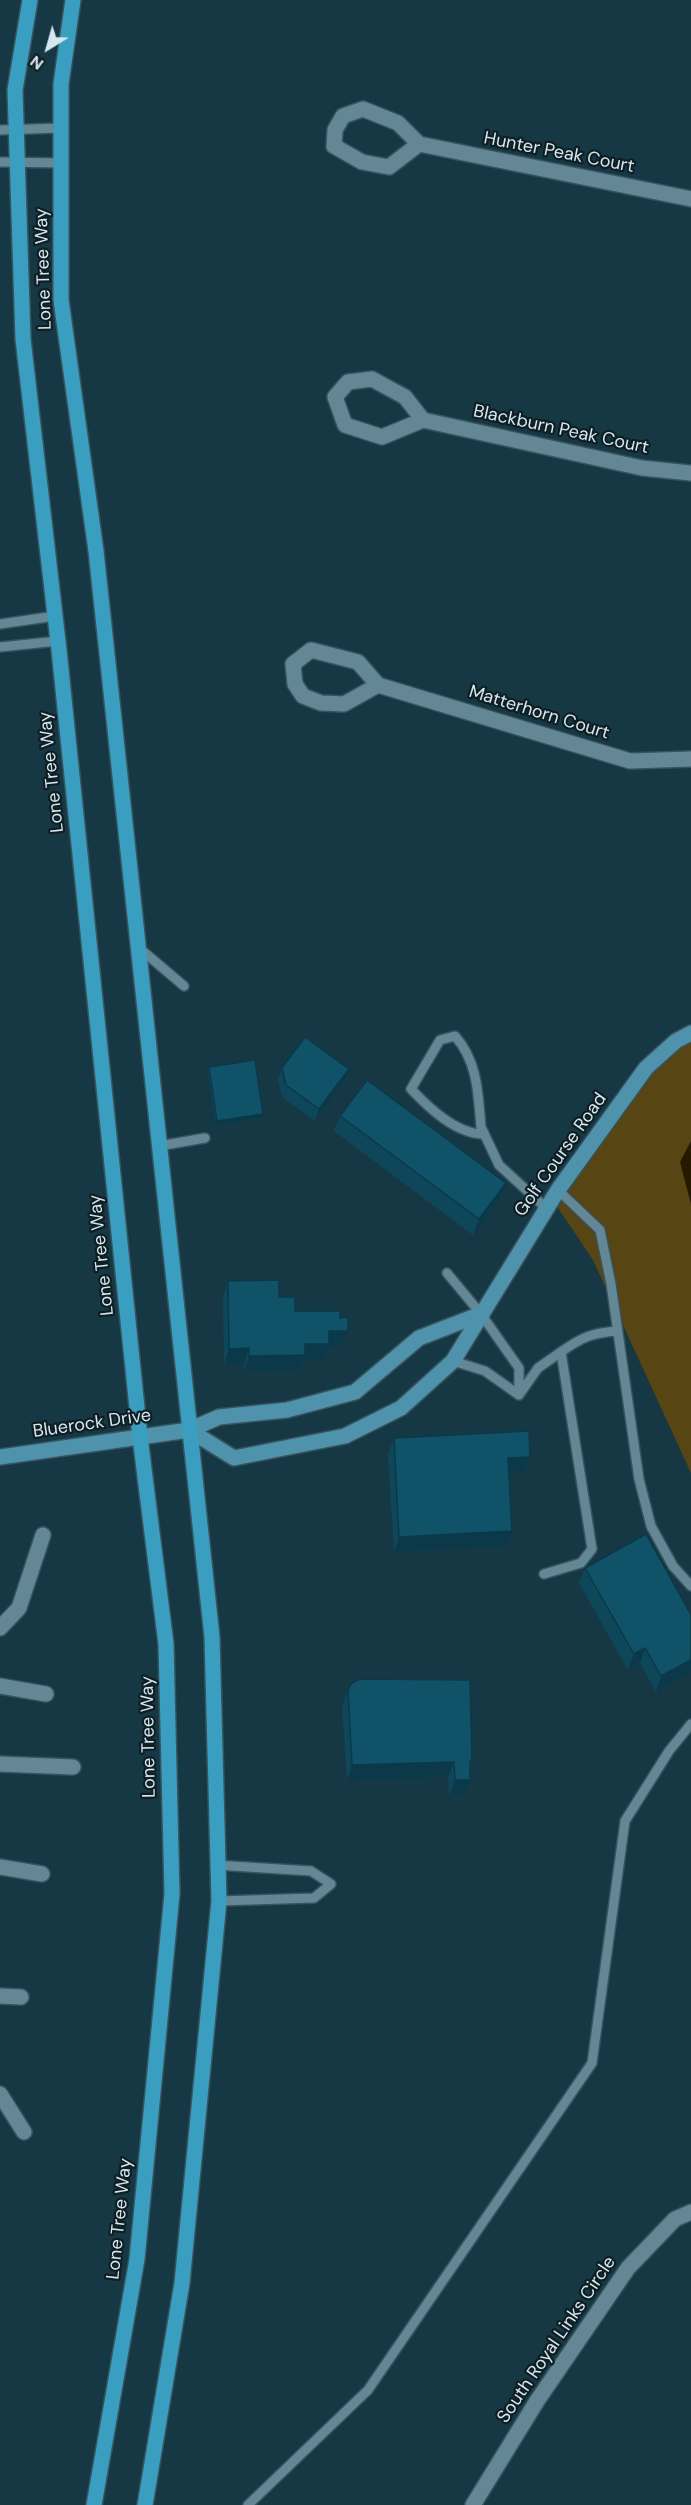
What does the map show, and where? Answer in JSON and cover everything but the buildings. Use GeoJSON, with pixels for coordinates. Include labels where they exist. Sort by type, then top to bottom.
{"type":"FeatureCollection","features":[{"type":"Feature","properties":{"kind":"main road","name":"Lone Tree Way"},"geometry":{"type":"LineString","coordinates":[[30,0],[15,90],[23,339],[58,641],[140,1437],[166,1644],[172,1894],[137,2259],[94,2505]]}},
{"type":"Feature","properties":{"kind":"main road","name":"Lone Tree Way"},"geometry":{"type":"LineString","coordinates":[[73,0],[60,84],[60,300],[96,551],[212,1637],[216,1865],[219,1901],[182,2283],[145,2505]]}},
{"type":"Feature","properties":{"kind":"street"},"geometry":{"type":"LineString","coordinates":[[363,109],[398,123],[419,144],[389,167],[362,162],[334,146],[335,130],[343,116],[363,109]]}},
{"type":"Feature","properties":{"kind":"street","name":"Hunter Peak Court"},"geometry":{"type":"LineString","coordinates":[[419,144],[691,199]]}},
{"type":"Feature","properties":{"kind":"street"},"geometry":{"type":"LineString","coordinates":[[372,379],[405,397],[423,420],[382,437],[345,425],[335,397],[348,382],[372,379]]}},
{"type":"Feature","properties":{"kind":"street","name":"Blackburn Peak Court"},"geometry":{"type":"LineString","coordinates":[[423,420],[642,468],[691,473]]}},
{"type":"Feature","properties":{"kind":"street"},"geometry":{"type":"LineString","coordinates":[[311,650],[358,662],[378,685],[344,704],[321,703],[303,696],[295,684],[293,664],[311,650]]}},
{"type":"Feature","properties":{"kind":"street","name":"Matterhorn Court"},"geometry":{"type":"LineString","coordinates":[[378,685],[630,761],[691,759]]}},
{"type":"Feature","properties":{"kind":"street","name":"Golf Course Road"},"geometry":{"type":"LineString","coordinates":[[189,1430],[234,1458],[345,1436],[401,1408],[453,1361],[546,1208],[646,1068],[676,1041],[691,1033]]}},
{"type":"Feature","properties":{"kind":"street"},"geometry":{"type":"LineString","coordinates":[[189,1430],[219,1417],[287,1410],[355,1392],[419,1338],[481,1314]]}},
{"type":"Feature","properties":{"kind":"street","name":"Bluerock Drive"},"geometry":{"type":"LineString","coordinates":[[0,1457],[189,1430]]}},
{"type":"Feature","properties":{"kind":"street"},"geometry":{"type":"LineString","coordinates":[[0,1628],[19,1608],[44,1535]]}},
{"type":"Feature","properties":{"kind":"street"},"geometry":{"type":"LineString","coordinates":[[0,1686],[46,1694]]}},
{"type":"Feature","properties":{"kind":"street"},"geometry":{"type":"LineString","coordinates":[[0,1764],[73,1767]]}},
{"type":"Feature","properties":{"kind":"street"},"geometry":{"type":"LineString","coordinates":[[0,1867],[42,1874]]}},
{"type":"Feature","properties":{"kind":"street"},"geometry":{"type":"LineString","coordinates":[[0,1996],[21,1997]]}},
{"type":"Feature","properties":{"kind":"street"},"geometry":{"type":"LineString","coordinates":[[0,2094],[24,2132]]}},
{"type":"Feature","properties":{"kind":"street","name":"South Royal Links Circle"},"geometry":{"type":"LineString","coordinates":[[473,2505],[537,2401],[628,2268],[675,2219],[691,2212]]}},
{"type":"Feature","properties":{"kind":"lane"},"geometry":{"type":"LineString","coordinates":[[0,130],[60,128]]}},
{"type":"Feature","properties":{"kind":"lane"},"geometry":{"type":"LineString","coordinates":[[0,162],[60,163]]}},
{"type":"Feature","properties":{"kind":"lane"},"geometry":{"type":"LineString","coordinates":[[0,624],[55,616]]}},
{"type":"Feature","properties":{"kind":"lane"},"geometry":{"type":"LineString","coordinates":[[0,647],[58,641]]}},
{"type":"Feature","properties":{"kind":"lane"},"geometry":{"type":"LineString","coordinates":[[138,947],[184,986]]}},
{"type":"Feature","properties":{"kind":"lane"},"geometry":{"type":"LineString","coordinates":[[484,1134],[472,1134],[445,1119],[411,1089],[440,1040],[448,1036],[455,1036],[466,1048],[476,1074],[481,1127],[499,1166],[546,1208]]}},
{"type":"Feature","properties":{"kind":"lane"},"geometry":{"type":"LineString","coordinates":[[159,1146],[205,1138]]}},
{"type":"Feature","properties":{"kind":"lane"},"geometry":{"type":"LineString","coordinates":[[558,1190],[600,1230],[639,1479],[651,1526],[673,1566],[691,1586]]}},
{"type":"Feature","properties":{"kind":"lane"},"geometry":{"type":"LineString","coordinates":[[447,1273],[481,1314],[519,1368],[519,1395]]}},
{"type":"Feature","properties":{"kind":"lane"},"geometry":{"type":"LineString","coordinates":[[519,1395],[538,1368],[581,1338],[593,1333],[617,1330]]}},
{"type":"Feature","properties":{"kind":"lane"},"geometry":{"type":"LineString","coordinates":[[544,1574],[581,1563],[592,1549],[561,1352]]}},
{"type":"Feature","properties":{"kind":"lane"},"geometry":{"type":"LineString","coordinates":[[453,1361],[485,1371],[519,1395]]}},
{"type":"Feature","properties":{"kind":"lane"},"geometry":{"type":"LineString","coordinates":[[248,2505],[368,2390],[592,2063],[625,1821],[669,1751],[691,1724]]}},
{"type":"Feature","properties":{"kind":"lane"},"geometry":{"type":"LineString","coordinates":[[216,1865],[311,1871],[331,1884],[314,1898],[219,1901]]}},
{"type":"Feature","properties":{"kind":"shaded area"},"geometry":{"type":"Polygon","coordinates":[[[691,1033],[691,1473],[593,1260],[552,1199],[646,1068],[691,1033]]]}},
{"type":"Feature","properties":{"kind":"shaded area"},"geometry":{"type":"Polygon","coordinates":[[[691,1141],[691,1204],[680,1162],[691,1141]]]}}]}
